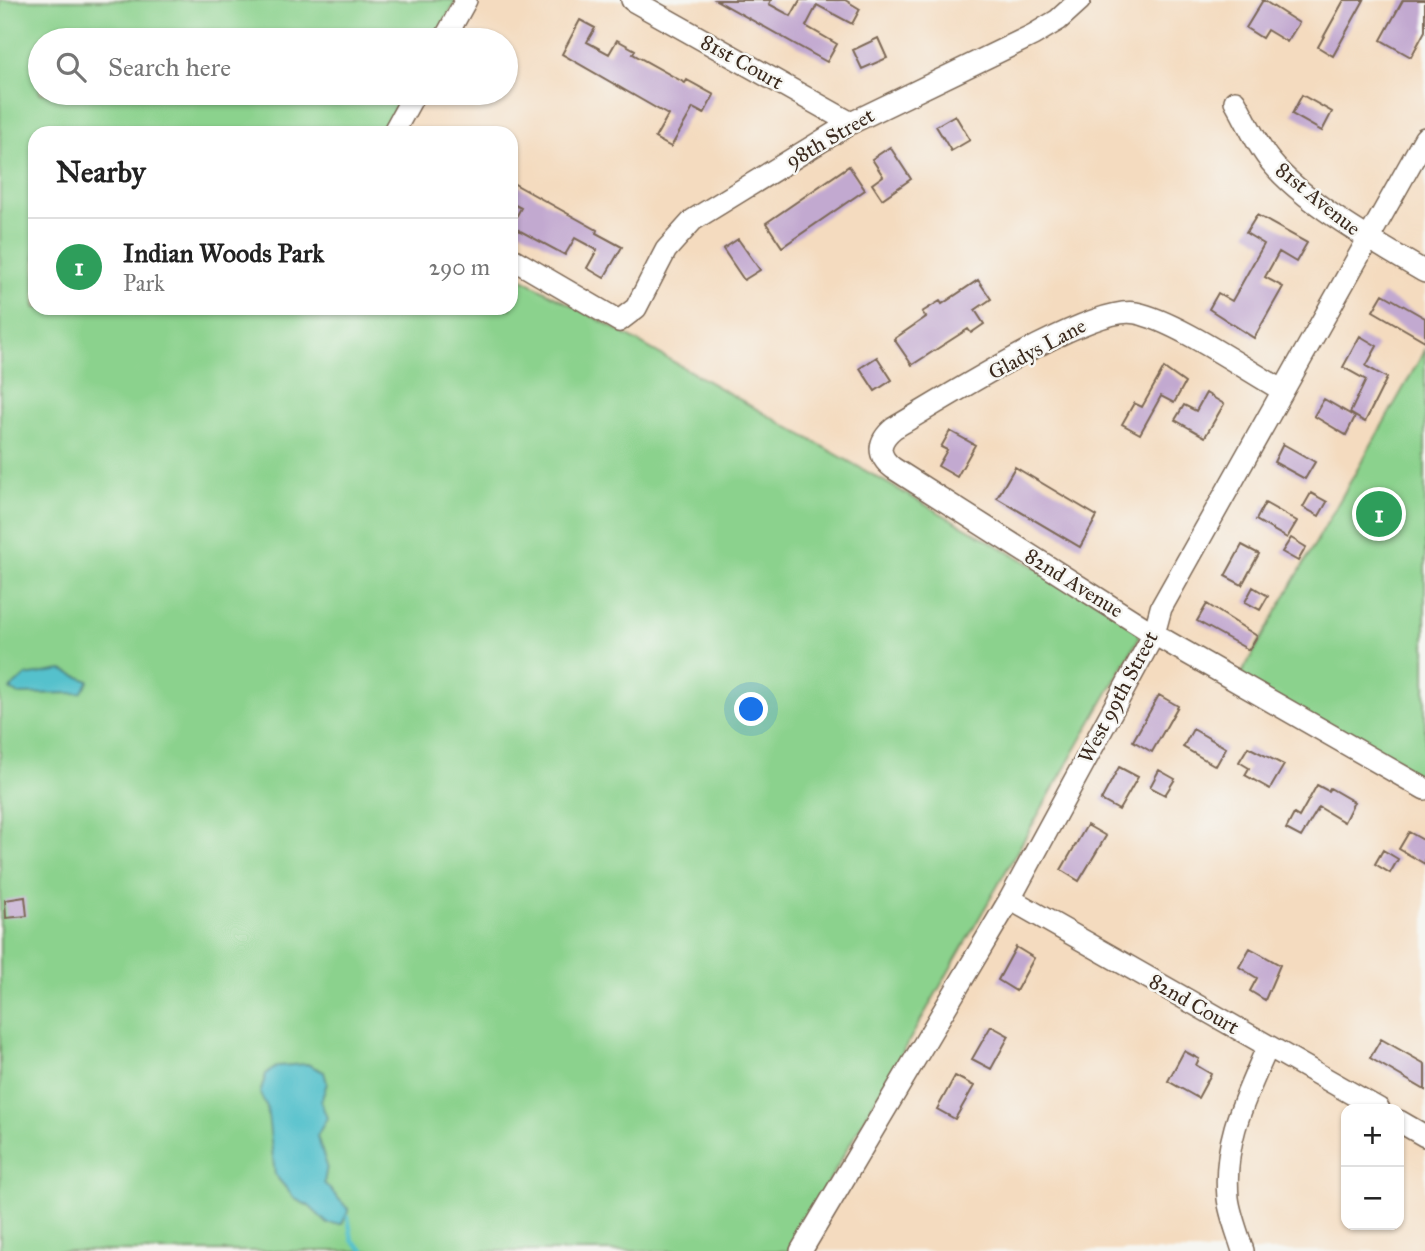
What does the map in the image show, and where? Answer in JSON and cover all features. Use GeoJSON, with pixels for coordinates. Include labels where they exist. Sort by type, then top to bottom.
{"type":"FeatureCollection","features":[{"type":"Feature","properties":{"kind":"street"},"geometry":{"type":"LineString","coordinates":[[451,28],[466,0]]}},
{"type":"Feature","properties":{"kind":"street","name":"81st Court"},"geometry":{"type":"LineString","coordinates":[[632,0],[851,123]]}},
{"type":"Feature","properties":{"kind":"street","name":"98th Street"},"geometry":{"type":"LineString","coordinates":[[518,262],[620,321],[636,308],[666,250],[693,220],[851,123],[1033,36],[1058,20],[1080,0]]}},
{"type":"Feature","properties":{"kind":"street","name":"81st Avenue"},"geometry":{"type":"LineString","coordinates":[[1235,101],[1271,162],[1368,240],[1425,272]]}},
{"type":"Feature","properties":{"kind":"street"},"geometry":{"type":"LineString","coordinates":[[397,126],[408,105]]}},
{"type":"Feature","properties":{"kind":"street","name":"West 99th Street"},"geometry":{"type":"LineString","coordinates":[[802,1251],[1010,899],[1154,634],[1161,608],[1425,138]]}},
{"type":"Feature","properties":{"kind":"street","name":"Gladys Lane"},"geometry":{"type":"LineString","coordinates":[[880,449],[882,440],[894,428],[1079,323],[1120,311],[1161,321],[1282,390]]}},
{"type":"Feature","properties":{"kind":"street","name":"82nd Avenue"},"geometry":{"type":"LineString","coordinates":[[880,449],[885,463],[1154,634],[1425,789]]}},
{"type":"Feature","properties":{"kind":"street","name":"82nd Court"},"geometry":{"type":"LineString","coordinates":[[1010,899],[1369,1104]]}},
{"type":"Feature","properties":{"kind":"street"},"geometry":{"type":"LineString","coordinates":[[1242,1251],[1228,1200],[1228,1155],[1235,1121],[1268,1046]]}},
{"type":"Feature","properties":{"kind":"street"},"geometry":{"type":"LineString","coordinates":[[1404,1124],[1425,1136]]}},
{"type":"Feature","properties":{"kind":"green space"},"geometry":{"type":"Polygon","coordinates":[[[0,0],[457,0],[441,28],[28,28],[28,105],[398,105],[387,126],[28,126],[28,315],[518,315],[518,277],[603,322],[1120,615],[1138,631],[1139,638],[789,1251],[0,1251],[0,0]]]}},
{"type":"Feature","properties":{"kind":"green space"},"geometry":{"type":"Polygon","coordinates":[[[1425,350],[1425,783],[1239,678],[1425,350]]]}},
{"type":"Feature","properties":{"kind":"water"},"geometry":{"type":"Polygon","coordinates":[[[62,670],[89,681],[81,693],[18,694],[10,689],[25,676],[62,670]]]}},
{"type":"Feature","properties":{"kind":"water"},"geometry":{"type":"Polygon","coordinates":[[[307,1064],[324,1072],[327,1083],[321,1102],[327,1118],[317,1136],[327,1166],[324,1183],[349,1210],[342,1224],[328,1224],[309,1206],[295,1199],[275,1175],[267,1107],[260,1094],[266,1074],[278,1066],[307,1064]]]}},
{"type":"Feature","properties":{"kind":"building"},"geometry":{"type":"Polygon","coordinates":[[[716,0],[771,0],[769,4],[791,16],[800,0],[845,0],[860,9],[852,24],[817,5],[806,26],[837,44],[827,62],[716,0]]]}},
{"type":"Feature","properties":{"kind":"building"},"geometry":{"type":"Polygon","coordinates":[[[1263,0],[1299,23],[1287,42],[1267,30],[1262,38],[1246,28],[1263,0]]]}},
{"type":"Feature","properties":{"kind":"building"},"geometry":{"type":"Polygon","coordinates":[[[1344,0],[1364,0],[1333,56],[1318,47],[1344,0]]]}},
{"type":"Feature","properties":{"kind":"building"},"geometry":{"type":"Polygon","coordinates":[[[1403,0],[1425,0],[1425,31],[1411,57],[1381,40],[1403,0]]]}},
{"type":"Feature","properties":{"kind":"building"},"geometry":{"type":"Polygon","coordinates":[[[580,20],[595,28],[587,42],[609,54],[617,40],[635,50],[633,54],[685,83],[687,80],[714,95],[704,114],[693,108],[671,147],[655,138],[668,115],[562,54],[580,20]]]}},
{"type":"Feature","properties":{"kind":"building"},"geometry":{"type":"Polygon","coordinates":[[[878,38],[887,58],[862,69],[853,50],[878,38]]]}},
{"type":"Feature","properties":{"kind":"building"},"geometry":{"type":"Polygon","coordinates":[[[1302,95],[1332,112],[1322,131],[1292,114],[1302,95]]]}},
{"type":"Feature","properties":{"kind":"building"},"geometry":{"type":"Polygon","coordinates":[[[955,115],[970,140],[951,151],[936,126],[955,115]]]}},
{"type":"Feature","properties":{"kind":"building"},"geometry":{"type":"Polygon","coordinates":[[[890,147],[911,179],[882,199],[872,184],[883,176],[872,159],[890,147]]]}},
{"type":"Feature","properties":{"kind":"building"},"geometry":{"type":"Polygon","coordinates":[[[849,166],[865,190],[782,247],[766,223],[849,166]]]}},
{"type":"Feature","properties":{"kind":"building"},"geometry":{"type":"Polygon","coordinates":[[[518,186],[622,247],[604,278],[587,268],[597,250],[575,238],[565,255],[518,230],[518,213],[521,208],[518,206],[518,186]]]}},
{"type":"Feature","properties":{"kind":"building"},"geometry":{"type":"Polygon","coordinates":[[[1257,215],[1307,243],[1296,262],[1279,252],[1265,277],[1283,287],[1254,338],[1209,309],[1218,293],[1232,301],[1264,244],[1246,233],[1257,215]]]}},
{"type":"Feature","properties":{"kind":"building"},"geometry":{"type":"Polygon","coordinates":[[[738,239],[760,270],[744,280],[723,249],[738,239]]]}},
{"type":"Feature","properties":{"kind":"building"},"geometry":{"type":"Polygon","coordinates":[[[978,280],[991,299],[975,310],[984,324],[971,333],[968,329],[912,365],[894,339],[926,317],[922,312],[940,301],[942,304],[978,280]]]}},
{"type":"Feature","properties":{"kind":"building"},"geometry":{"type":"Polygon","coordinates":[[[1383,294],[1425,318],[1425,341],[1373,311],[1383,294]]]}},
{"type":"Feature","properties":{"kind":"building"},"geometry":{"type":"Polygon","coordinates":[[[1360,336],[1377,346],[1366,366],[1387,378],[1365,422],[1350,413],[1366,380],[1343,367],[1360,336]]]}},
{"type":"Feature","properties":{"kind":"building"},"geometry":{"type":"Polygon","coordinates":[[[877,357],[892,380],[875,391],[860,368],[877,357]]]}},
{"type":"Feature","properties":{"kind":"building"},"geometry":{"type":"Polygon","coordinates":[[[1164,368],[1185,383],[1174,403],[1161,396],[1140,434],[1122,424],[1134,403],[1142,407],[1164,368]]]}},
{"type":"Feature","properties":{"kind":"building"},"geometry":{"type":"Polygon","coordinates":[[[1206,393],[1224,404],[1205,437],[1175,420],[1184,405],[1196,411],[1206,393]]]}},
{"type":"Feature","properties":{"kind":"building"},"geometry":{"type":"Polygon","coordinates":[[[1324,399],[1355,417],[1346,435],[1314,416],[1324,399]]]}},
{"type":"Feature","properties":{"kind":"building"},"geometry":{"type":"Polygon","coordinates":[[[950,431],[975,445],[957,477],[938,466],[947,450],[941,447],[950,431]]]}},
{"type":"Feature","properties":{"kind":"building"},"geometry":{"type":"Polygon","coordinates":[[[1283,444],[1315,462],[1305,479],[1274,462],[1283,444]]]}},
{"type":"Feature","properties":{"kind":"building"},"geometry":{"type":"Polygon","coordinates":[[[1015,467],[1097,516],[1080,547],[997,498],[1015,467]]]}},
{"type":"Feature","properties":{"kind":"building"},"geometry":{"type":"Polygon","coordinates":[[[1311,493],[1327,502],[1319,516],[1303,507],[1311,493]]]}},
{"type":"Feature","properties":{"kind":"building"},"geometry":{"type":"Polygon","coordinates":[[[1265,503],[1297,521],[1287,538],[1256,520],[1265,503]]]}},
{"type":"Feature","properties":{"kind":"building"},"geometry":{"type":"Polygon","coordinates":[[[1291,538],[1306,547],[1298,561],[1282,552],[1291,538]]]}},
{"type":"Feature","properties":{"kind":"building"},"geometry":{"type":"Polygon","coordinates":[[[1242,545],[1259,554],[1242,585],[1225,576],[1242,545]]]}},
{"type":"Feature","properties":{"kind":"building"},"geometry":{"type":"Polygon","coordinates":[[[1253,587],[1268,596],[1260,610],[1245,602],[1253,587]]]}},
{"type":"Feature","properties":{"kind":"building"},"geometry":{"type":"Polygon","coordinates":[[[1207,604],[1257,636],[1249,650],[1197,621],[1207,604]]]}},
{"type":"Feature","properties":{"kind":"building"},"geometry":{"type":"Polygon","coordinates":[[[1159,695],[1178,706],[1152,752],[1133,741],[1159,695]]]}},
{"type":"Feature","properties":{"kind":"building"},"geometry":{"type":"Polygon","coordinates":[[[1193,729],[1226,748],[1216,766],[1183,747],[1193,729]]]}},
{"type":"Feature","properties":{"kind":"building"},"geometry":{"type":"Polygon","coordinates":[[[1248,747],[1284,765],[1270,789],[1245,775],[1249,768],[1239,762],[1248,747]]]}},
{"type":"Feature","properties":{"kind":"building"},"geometry":{"type":"Polygon","coordinates":[[[1119,767],[1138,777],[1119,810],[1101,800],[1119,767]]]}},
{"type":"Feature","properties":{"kind":"building"},"geometry":{"type":"Polygon","coordinates":[[[1159,770],[1175,779],[1165,795],[1150,787],[1159,770]]]}},
{"type":"Feature","properties":{"kind":"building"},"geometry":{"type":"Polygon","coordinates":[[[1317,785],[1328,791],[1330,788],[1354,802],[1344,822],[1319,807],[1301,837],[1286,829],[1294,814],[1299,817],[1317,785]]]}},
{"type":"Feature","properties":{"kind":"building"},"geometry":{"type":"Polygon","coordinates":[[[1087,825],[1106,836],[1079,881],[1061,870],[1087,825]]]}},
{"type":"Feature","properties":{"kind":"building"},"geometry":{"type":"Polygon","coordinates":[[[1409,832],[1425,841],[1425,864],[1399,849],[1409,832]]]}},
{"type":"Feature","properties":{"kind":"building"},"geometry":{"type":"Polygon","coordinates":[[[1383,850],[1398,859],[1390,873],[1375,864],[1383,850]]]}},
{"type":"Feature","properties":{"kind":"building"},"geometry":{"type":"Polygon","coordinates":[[[25,897],[27,916],[6,918],[5,900],[25,897]]]}},
{"type":"Feature","properties":{"kind":"building"},"geometry":{"type":"Polygon","coordinates":[[[1016,947],[1034,958],[1016,991],[998,980],[1016,947]]]}},
{"type":"Feature","properties":{"kind":"building"},"geometry":{"type":"Polygon","coordinates":[[[1250,948],[1280,965],[1265,1000],[1250,991],[1257,978],[1239,967],[1250,948]]]}},
{"type":"Feature","properties":{"kind":"building"},"geometry":{"type":"Polygon","coordinates":[[[991,1026],[1009,1036],[991,1069],[972,1059],[991,1026]]]}},
{"type":"Feature","properties":{"kind":"building"},"geometry":{"type":"Polygon","coordinates":[[[1381,1039],[1425,1064],[1425,1090],[1370,1058],[1381,1039]]]}},
{"type":"Feature","properties":{"kind":"building"},"geometry":{"type":"Polygon","coordinates":[[[1184,1051],[1199,1059],[1196,1065],[1211,1074],[1198,1098],[1168,1081],[1184,1051]]]}},
{"type":"Feature","properties":{"kind":"building"},"geometry":{"type":"Polygon","coordinates":[[[955,1076],[974,1086],[955,1119],[937,1109],[955,1076]]]}},
{"type":"Feature","properties":{"kind":"waterway"},"geometry":{"type":"LineString","coordinates":[[348,1217],[352,1240],[364,1251]]}},
{"type":"Feature","properties":{"kind":"place","name":"Indian Woods Park"},"geometry":{"type":"Point","coordinates":[1379,514]}}]}
